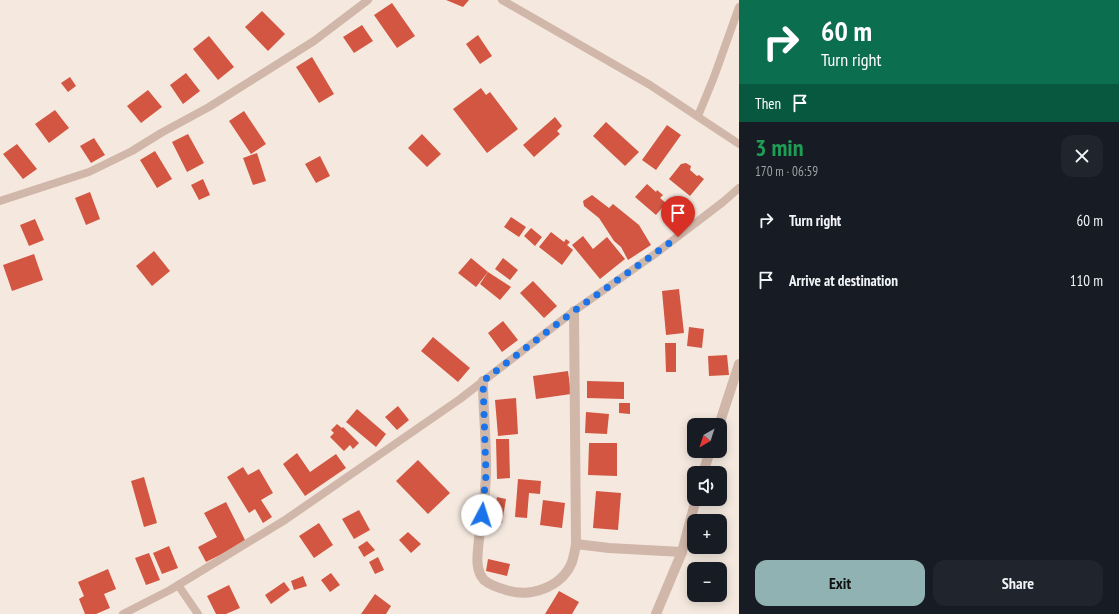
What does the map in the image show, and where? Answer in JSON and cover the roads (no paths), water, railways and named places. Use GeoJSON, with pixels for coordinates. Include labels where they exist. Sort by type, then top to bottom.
{"type":"FeatureCollection","features":[{"type":"Feature","properties":{"kind":"street"},"geometry":{"type":"LineString","coordinates":[[483,381],[486,475],[477,555],[479,571],[484,580],[495,587],[512,592],[538,592],[552,585],[563,576],[572,562],[576,544],[577,460],[574,311]]}},
{"type":"Feature","properties":{"kind":"street"},"geometry":{"type":"LineString","coordinates":[[721,418],[739,364]]}},
{"type":"Feature","properties":{"kind":"street"},"geometry":{"type":"LineString","coordinates":[[656,614],[682,552],[694,506]]}},
{"type":"Feature","properties":{"kind":"street"},"geometry":{"type":"LineString","coordinates":[[576,544],[609,548],[682,552]]}},
{"type":"Feature","properties":{"kind":"lane"},"geometry":{"type":"LineString","coordinates":[[0,201],[89,172],[132,150],[210,107],[307,45],[368,0]]}},
{"type":"Feature","properties":{"kind":"lane"},"geometry":{"type":"LineString","coordinates":[[502,0],[650,85],[739,144]]}},
{"type":"Feature","properties":{"kind":"lane"},"geometry":{"type":"LineString","coordinates":[[698,116],[714,78],[739,7]]}},
{"type":"Feature","properties":{"kind":"lane"},"geometry":{"type":"LineString","coordinates":[[122,614],[178,585],[285,520],[483,381],[574,311],[655,254],[739,188]]}},
{"type":"Feature","properties":{"kind":"lane"},"geometry":{"type":"LineString","coordinates":[[178,585],[198,614]]}}]}
